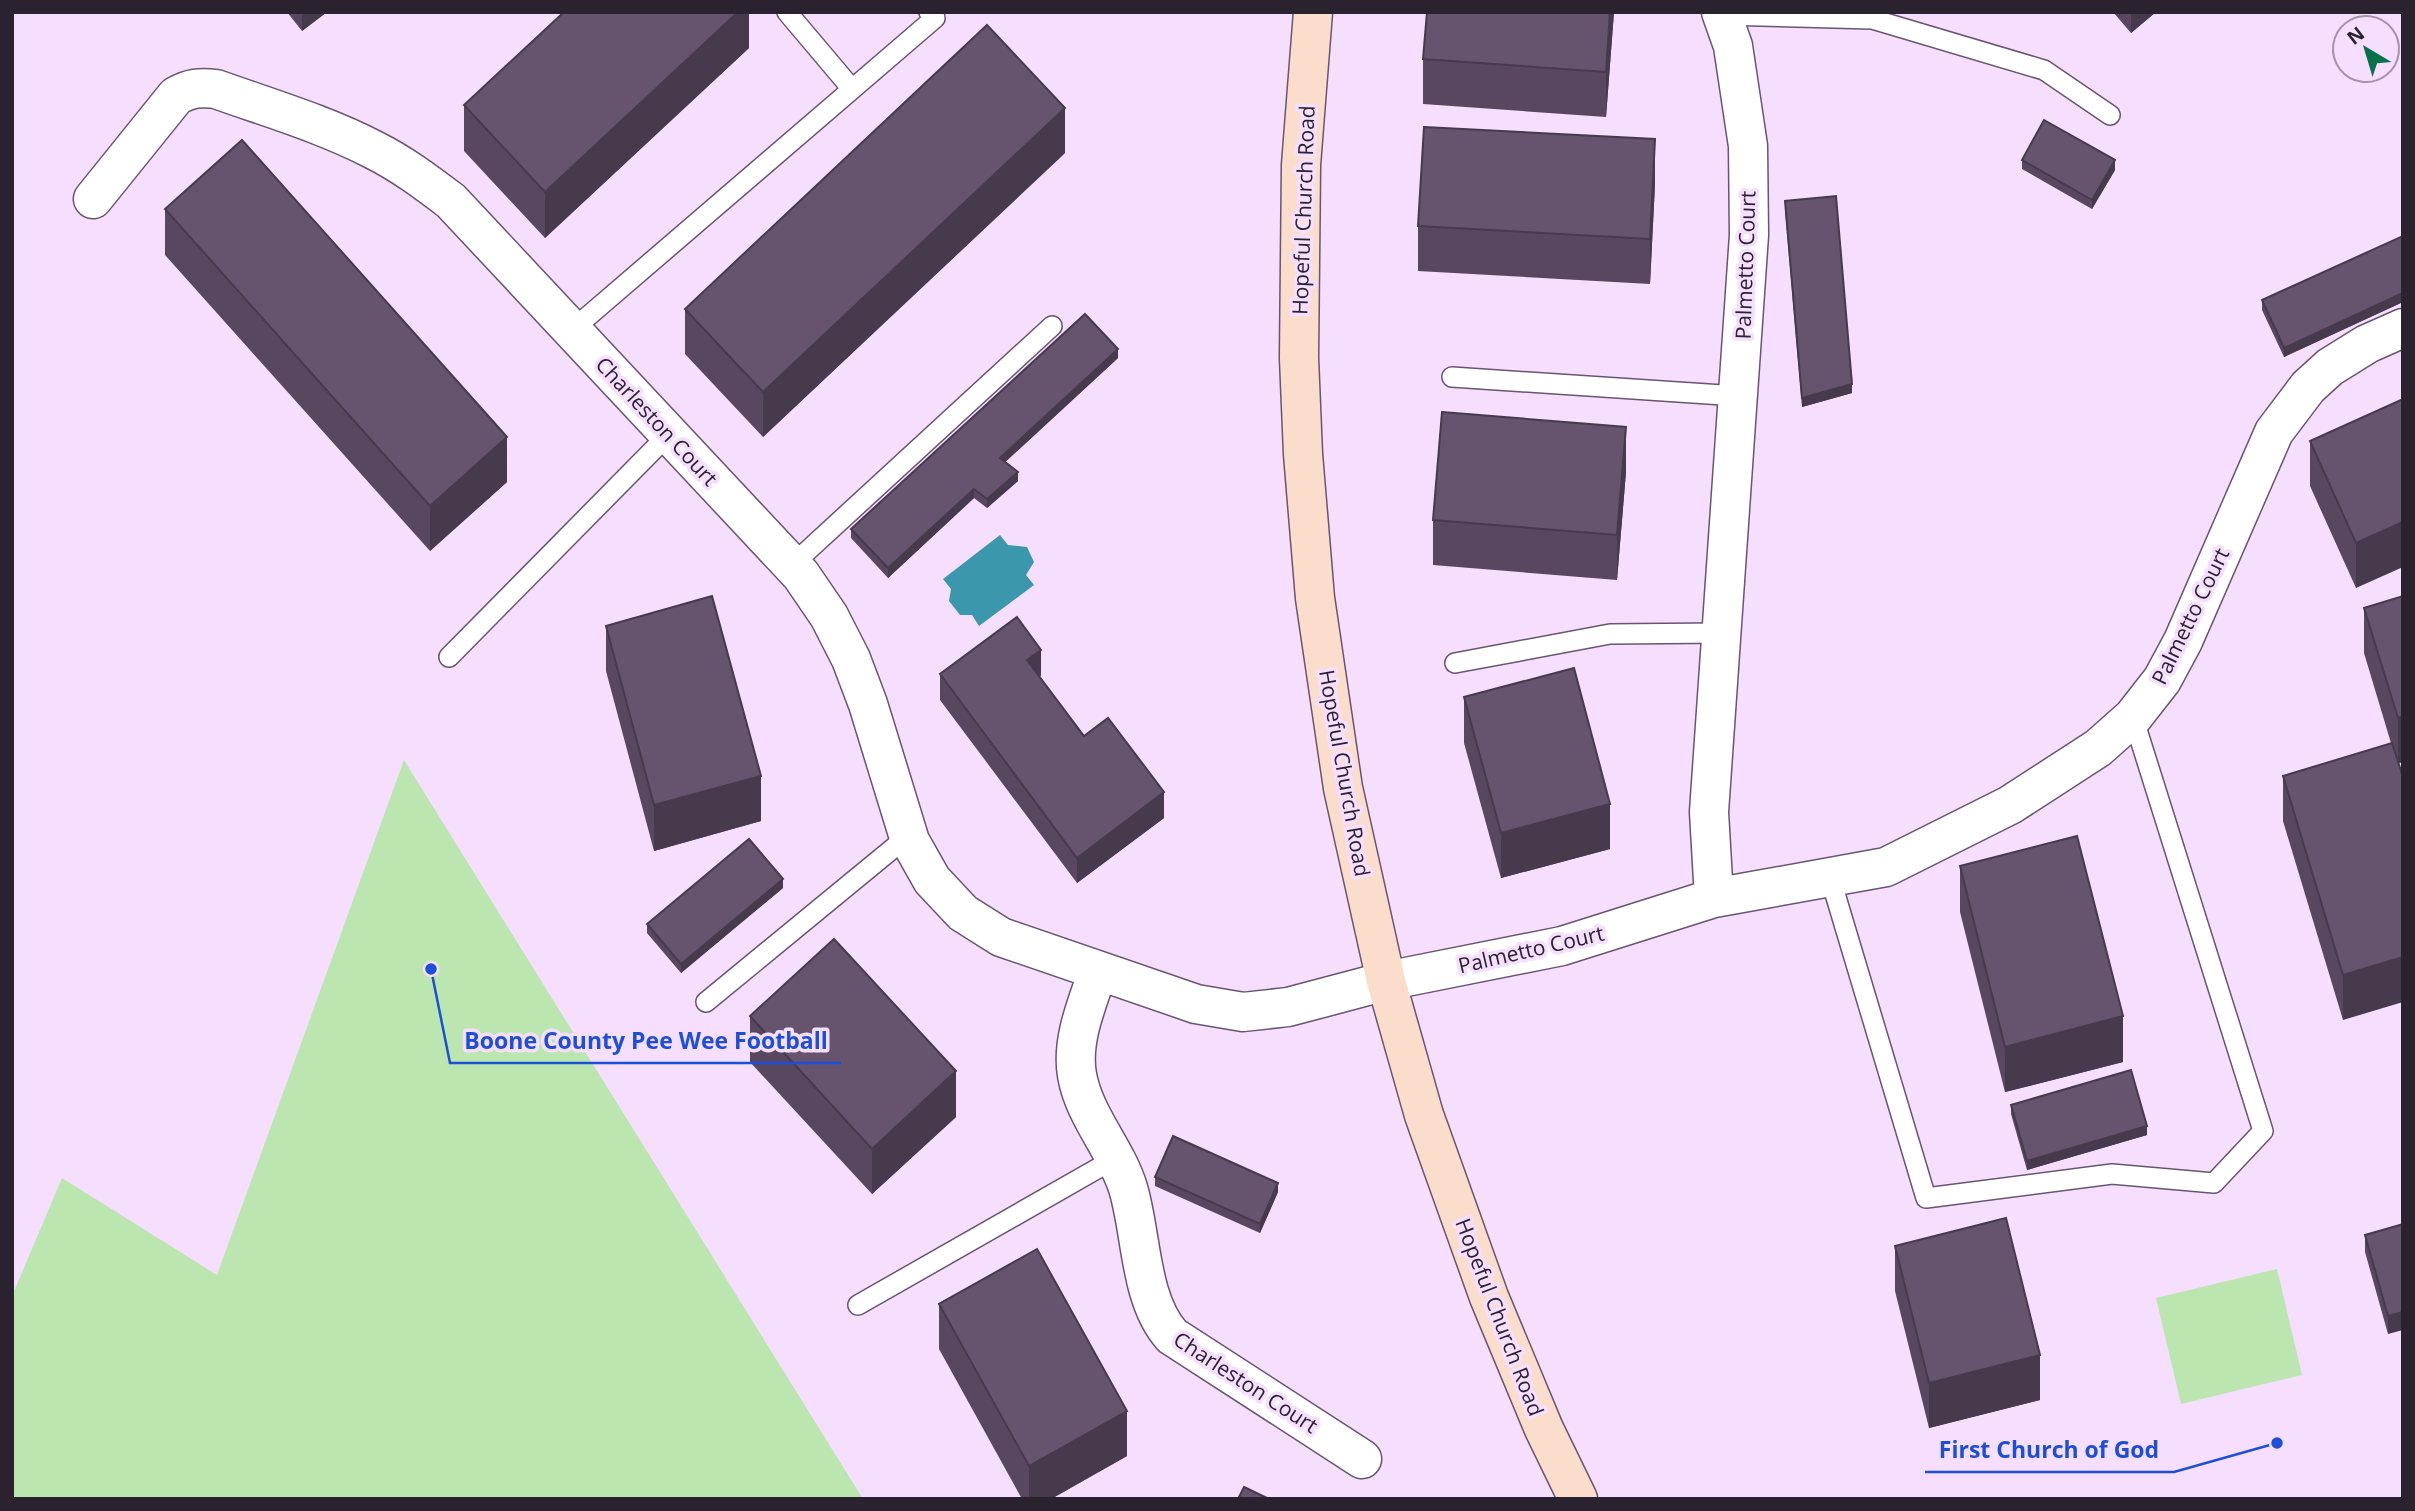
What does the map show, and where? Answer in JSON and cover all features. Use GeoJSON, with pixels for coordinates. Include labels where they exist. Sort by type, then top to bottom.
{"type":"FeatureCollection","features":[{"type":"Feature","properties":{"kind":"main road","name":"Hopeful Church Road"},"geometry":{"type":"LineString","coordinates":[[1313,12],[1301,165],[1299,358],[1303,454],[1315,598],[1343,788],[1386,981],[1424,1115],[1489,1297],[1544,1429],[1578,1499]]}},
{"type":"Feature","properties":{"kind":"street","name":"Palmetto Court"},"geometry":{"type":"LineString","coordinates":[[1714,898],[1709,812],[1749,235],[1748,146],[1733,47],[1722,14]]}},
{"type":"Feature","properties":{"kind":"street","name":"Charleston Court"},"geometry":{"type":"LineString","coordinates":[[93,199],[176,96],[195,88],[216,89],[329,130],[374,149],[414,173],[451,201],[792,565],[829,616],[851,659],[908,836],[932,880],[963,913],[1002,937],[1196,1004],[1242,1012],[1288,1007],[1386,981]]}},
{"type":"Feature","properties":{"kind":"street","name":"Palmetto Court"},"geometry":{"type":"LineString","coordinates":[[1386,981],[1562,946],[1714,898],[1886,867],[2010,805],[2098,748],[2133,717],[2162,680],[2183,641],[2274,432],[2308,387],[2330,367],[2367,344],[2403,328]]}},
{"type":"Feature","properties":{"kind":"street","name":"Charleston Court"},"geometry":{"type":"LineString","coordinates":[[1098,971],[1077,1035],[1077,1075],[1085,1101],[1116,1158],[1128,1189],[1153,1304],[1161,1324],[1172,1336],[1362,1459]]}},
{"type":"Feature","properties":{"kind":"lane"},"geometry":{"type":"LineString","coordinates":[[788,12],[852,89]]}},
{"type":"Feature","properties":{"kind":"lane"},"geometry":{"type":"LineString","coordinates":[[572,330],[934,18],[929,12]]}},
{"type":"Feature","properties":{"kind":"lane"},"geometry":{"type":"LineString","coordinates":[[1722,14],[1871,19],[2044,69],[2110,115]]}},
{"type":"Feature","properties":{"kind":"lane"},"geometry":{"type":"LineString","coordinates":[[792,565],[1052,326]]}},
{"type":"Feature","properties":{"kind":"lane"},"geometry":{"type":"LineString","coordinates":[[1452,377],[1738,396]]}},
{"type":"Feature","properties":{"kind":"lane"},"geometry":{"type":"LineString","coordinates":[[449,657],[669,434]]}},
{"type":"Feature","properties":{"kind":"lane"},"geometry":{"type":"LineString","coordinates":[[1455,663],[1610,634],[1721,634]]}},
{"type":"Feature","properties":{"kind":"lane"},"geometry":{"type":"LineString","coordinates":[[1830,877],[1926,1198],[2112,1174],[2214,1183],[2263,1131],[2133,717]]}},
{"type":"Feature","properties":{"kind":"lane"},"geometry":{"type":"LineString","coordinates":[[706,1002],[908,836]]}},
{"type":"Feature","properties":{"kind":"lane"},"geometry":{"type":"LineString","coordinates":[[858,1305],[1116,1158]]}},
{"type":"Feature","properties":{"kind":"green space"},"geometry":{"type":"Polygon","coordinates":[[[404,760],[863,1499],[12,1499],[12,1296],[62,1178],[217,1275],[404,760]]]}},
{"type":"Feature","properties":{"kind":"green space"},"geometry":{"type":"Polygon","coordinates":[[[2277,1269],[2302,1375],[2181,1404],[2156,1298],[2277,1269]]]}},
{"type":"Feature","properties":{"kind":"water"},"geometry":{"type":"Polygon","coordinates":[[[1000,535],[1008,545],[1027,547],[1034,562],[1026,575],[1034,585],[979,626],[972,615],[960,615],[949,601],[951,589],[943,579],[1000,535]]]}},
{"type":"Feature","properties":{"kind":"building"},"geometry":{"type":"Polygon","coordinates":[[[564,12],[738,12],[545,192],[464,105],[564,12]]]}},
{"type":"Feature","properties":{"kind":"building"},"geometry":{"type":"Polygon","coordinates":[[[1427,12],[1610,12],[1606,72],[1423,59],[1427,12]]]}},
{"type":"Feature","properties":{"kind":"building"},"geometry":{"type":"Polygon","coordinates":[[[987,25],[1065,108],[763,392],[685,309],[987,25]]]}},
{"type":"Feature","properties":{"kind":"building"},"geometry":{"type":"Polygon","coordinates":[[[2044,120],[2115,160],[2092,200],[2022,160],[2044,120]]]}},
{"type":"Feature","properties":{"kind":"building"},"geometry":{"type":"Polygon","coordinates":[[[1424,127],[1655,139],[1650,239],[1418,226],[1424,127]]]}},
{"type":"Feature","properties":{"kind":"building"},"geometry":{"type":"Polygon","coordinates":[[[242,140],[507,437],[430,506],[165,209],[242,140]]]}},
{"type":"Feature","properties":{"kind":"building"},"geometry":{"type":"Polygon","coordinates":[[[1836,196],[1852,384],[1802,398],[1785,201],[1836,196]]]}},
{"type":"Feature","properties":{"kind":"building"},"geometry":{"type":"Polygon","coordinates":[[[2403,236],[2403,293],[2284,348],[2262,300],[2403,236]]]}},
{"type":"Feature","properties":{"kind":"building"},"geometry":{"type":"Polygon","coordinates":[[[1085,314],[1118,349],[1000,458],[1018,472],[987,499],[974,489],[888,568],[851,529],[1085,314]]]}},
{"type":"Feature","properties":{"kind":"building"},"geometry":{"type":"Polygon","coordinates":[[[2403,399],[2403,522],[2356,543],[2310,441],[2403,399]]]}},
{"type":"Feature","properties":{"kind":"building"},"geometry":{"type":"Polygon","coordinates":[[[1442,412],[1626,427],[1617,535],[1433,520],[1442,412]]]}},
{"type":"Feature","properties":{"kind":"building"},"geometry":{"type":"Polygon","coordinates":[[[712,596],[761,776],[654,805],[606,626],[712,596]]]}},
{"type":"Feature","properties":{"kind":"building"},"geometry":{"type":"Polygon","coordinates":[[[2403,596],[2403,716],[2398,718],[2364,608],[2403,596]]]}},
{"type":"Feature","properties":{"kind":"building"},"geometry":{"type":"Polygon","coordinates":[[[1017,617],[1041,650],[1027,660],[1084,736],[1108,718],[1164,792],[1077,858],[940,674],[1017,617]]]}},
{"type":"Feature","properties":{"kind":"building"},"geometry":{"type":"Polygon","coordinates":[[[1574,668],[1610,804],[1501,833],[1464,697],[1574,668]]]}},
{"type":"Feature","properties":{"kind":"building"},"geometry":{"type":"Polygon","coordinates":[[[2392,743],[2403,777],[2403,957],[2343,975],[2283,776],[2392,743]]]}},
{"type":"Feature","properties":{"kind":"building"},"geometry":{"type":"Polygon","coordinates":[[[2077,836],[2123,1016],[2005,1047],[1960,866],[2077,836]]]}},
{"type":"Feature","properties":{"kind":"building"},"geometry":{"type":"Polygon","coordinates":[[[749,839],[783,879],[681,964],[647,924],[749,839]]]}},
{"type":"Feature","properties":{"kind":"building"},"geometry":{"type":"Polygon","coordinates":[[[834,939],[956,1071],[872,1149],[750,1016],[834,939]]]}},
{"type":"Feature","properties":{"kind":"building"},"geometry":{"type":"Polygon","coordinates":[[[2131,1070],[2147,1126],[2027,1161],[2011,1105],[2131,1070]]]}},
{"type":"Feature","properties":{"kind":"building"},"geometry":{"type":"Polygon","coordinates":[[[1173,1136],[1278,1183],[1260,1224],[1155,1177],[1173,1136]]]}},
{"type":"Feature","properties":{"kind":"building"},"geometry":{"type":"Polygon","coordinates":[[[2006,1218],[2040,1355],[1929,1383],[1895,1246],[2006,1218]]]}},
{"type":"Feature","properties":{"kind":"building"},"geometry":{"type":"Polygon","coordinates":[[[2403,1224],[2403,1312],[2388,1316],[2365,1235],[2403,1224]]]}},
{"type":"Feature","properties":{"kind":"building"},"geometry":{"type":"Polygon","coordinates":[[[1037,1249],[1127,1411],[1029,1466],[939,1304],[1037,1249]]]}},
{"type":"Feature","properties":{"kind":"building"},"geometry":{"type":"Polygon","coordinates":[[[1244,1487],[1269,1499],[1238,1499],[1244,1487]]]}},
{"type":"Feature","properties":{"kind":"place","name":"Boone County Pee Wee Football"},"geometry":{"type":"Point","coordinates":[431,969]}},
{"type":"Feature","properties":{"kind":"place","name":"First Church of God"},"geometry":{"type":"Point","coordinates":[2277,1443]}}]}
